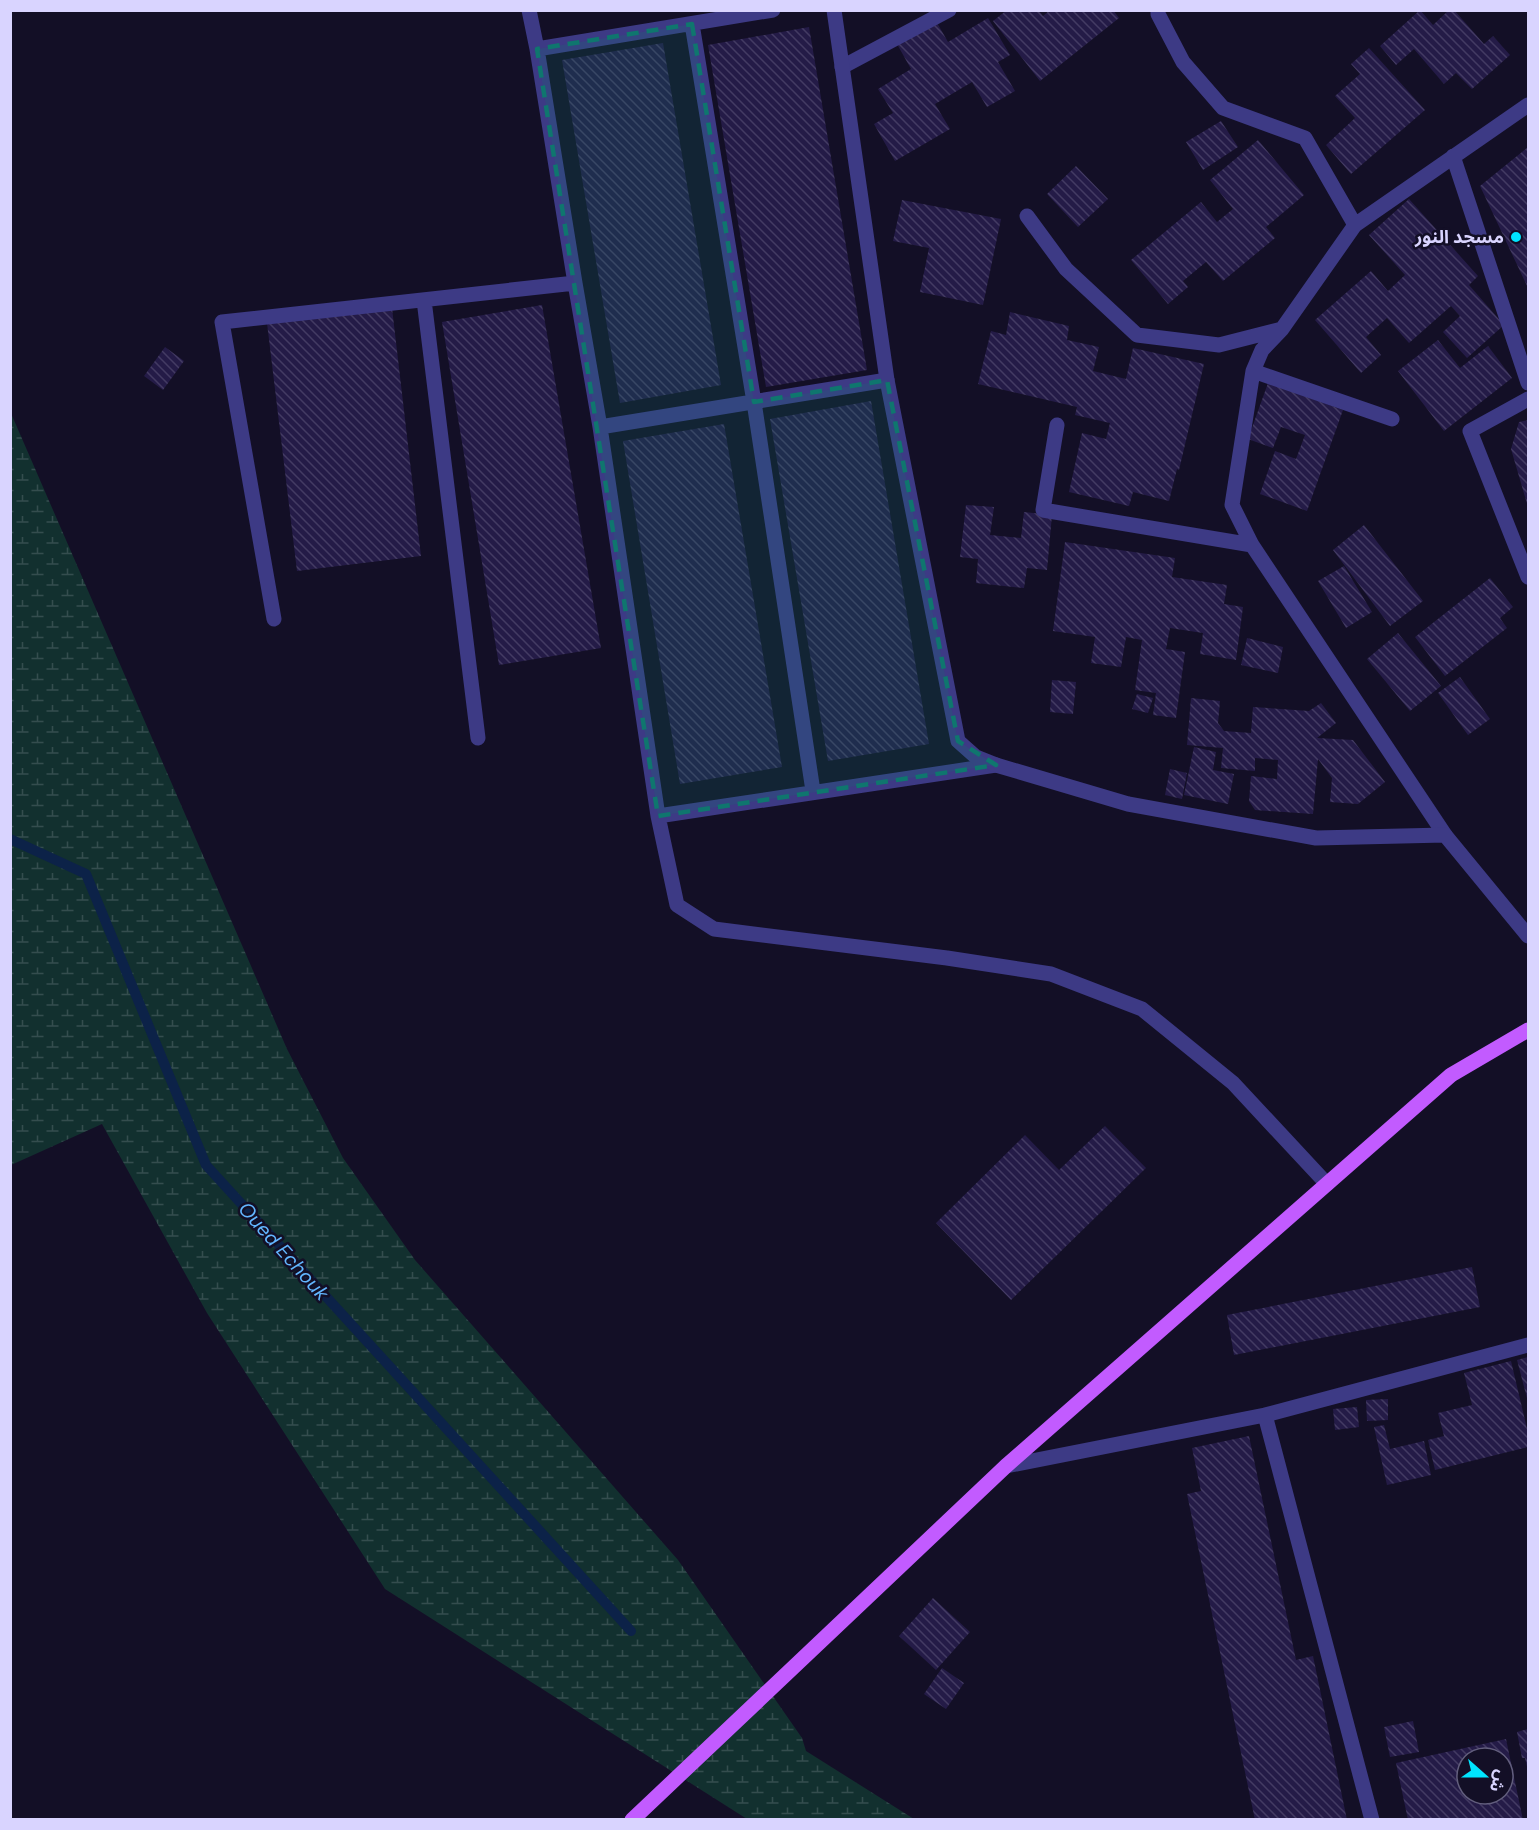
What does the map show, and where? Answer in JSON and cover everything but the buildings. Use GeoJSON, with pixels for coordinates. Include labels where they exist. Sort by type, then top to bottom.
{"type":"FeatureCollection","features":[{"type":"Feature","properties":{"kind":"main road"},"geometry":{"type":"LineString","coordinates":[[632,1820],[1006,1466],[1451,1075],[1528,1030]]}},
{"type":"Feature","properties":{"kind":"street"},"geometry":{"type":"LineString","coordinates":[[529,10],[600,427],[658,816],[677,905],[714,929],[947,957],[1052,974],[1143,1009],[1233,1083],[1327,1184]]}},
{"type":"Feature","properties":{"kind":"street"},"geometry":{"type":"LineString","coordinates":[[537,49],[773,10]]}},
{"type":"Feature","properties":{"kind":"street"},"geometry":{"type":"LineString","coordinates":[[834,10],[887,380],[958,741],[976,757],[996,765],[1128,804],[1316,838],[1445,835]]}},
{"type":"Feature","properties":{"kind":"street"},"geometry":{"type":"LineString","coordinates":[[842,67],[949,10]]}},
{"type":"Feature","properties":{"kind":"street"},"geometry":{"type":"LineString","coordinates":[[1158,10],[1183,62],[1223,108],[1305,138],[1355,225]]}},
{"type":"Feature","properties":{"kind":"street"},"geometry":{"type":"LineString","coordinates":[[692,24],[754,402],[813,791]]}},
{"type":"Feature","properties":{"kind":"street"},"geometry":{"type":"LineString","coordinates":[[1528,105],[1355,225],[1282,329],[1262,350],[1254,371],[1232,505],[1252,545],[1445,835],[1528,936]]}},
{"type":"Feature","properties":{"kind":"street"},"geometry":{"type":"LineString","coordinates":[[1453,156],[1528,383]]}},
{"type":"Feature","properties":{"kind":"street"},"geometry":{"type":"LineString","coordinates":[[1027,216],[1066,269],[1137,334],[1219,345],[1282,329]]}},
{"type":"Feature","properties":{"kind":"street"},"geometry":{"type":"LineString","coordinates":[[274,619],[222,322],[574,283]]}},
{"type":"Feature","properties":{"kind":"street"},"geometry":{"type":"LineString","coordinates":[[424,300],[478,738]]}},
{"type":"Feature","properties":{"kind":"street"},"geometry":{"type":"LineString","coordinates":[[1254,371],[1392,419]]}},
{"type":"Feature","properties":{"kind":"street"},"geometry":{"type":"LineString","coordinates":[[600,427],[887,380]]}},
{"type":"Feature","properties":{"kind":"street"},"geometry":{"type":"LineString","coordinates":[[1528,399],[1470,431],[1528,577]]}},
{"type":"Feature","properties":{"kind":"street"},"geometry":{"type":"LineString","coordinates":[[1057,425],[1043,510],[1252,545]]}},
{"type":"Feature","properties":{"kind":"street"},"geometry":{"type":"LineString","coordinates":[[658,816],[996,765]]}},
{"type":"Feature","properties":{"kind":"street"},"geometry":{"type":"LineString","coordinates":[[1006,1466],[1265,1415],[1528,1345]]}},
{"type":"Feature","properties":{"kind":"street"},"geometry":{"type":"LineString","coordinates":[[1265,1415],[1372,1820]]}},
{"type":"Feature","properties":{"kind":"highlighted area"},"geometry":{"type":"Polygon","coordinates":[[[692,24],[754,402],[887,380],[958,741],[996,765],[658,816],[537,49],[692,24]]]}},
{"type":"Feature","properties":{"kind":"green space"},"geometry":{"type":"Polygon","coordinates":[[[10,411],[287,1049],[343,1158],[415,1260],[678,1560],[802,1738],[806,1751],[914,1819],[747,1819],[385,1589],[207,1313],[102,1124],[11,1165],[10,411]]]}},
{"type":"Feature","properties":{"kind":"waterway","name":"Oued Echouk"},"geometry":{"type":"LineString","coordinates":[[10,839],[86,874],[206,1165],[631,1631]]}},
{"type":"Feature","properties":{"kind":"place","name":"مسجد النور"},"geometry":{"type":"Point","coordinates":[1516,237]}}]}
